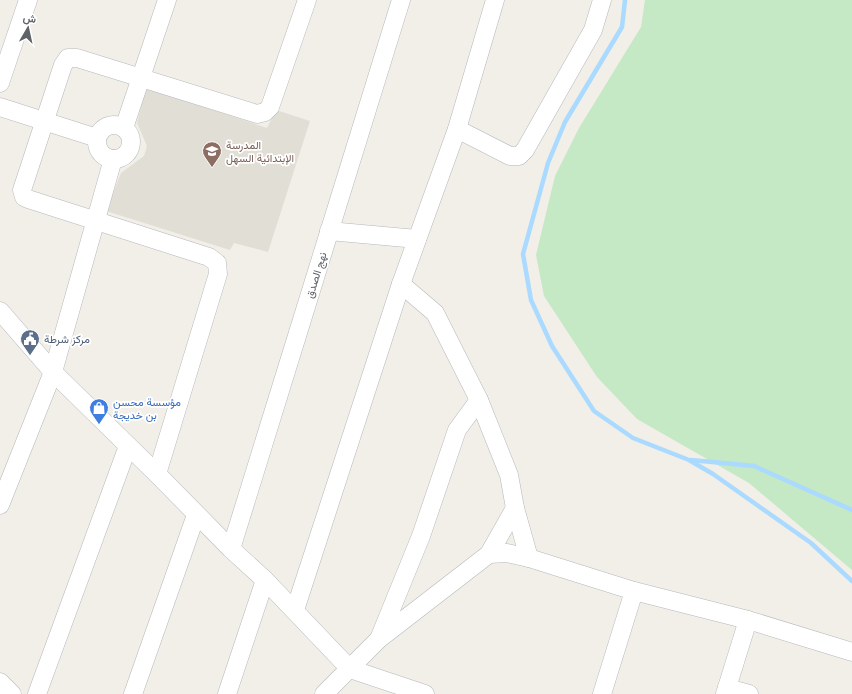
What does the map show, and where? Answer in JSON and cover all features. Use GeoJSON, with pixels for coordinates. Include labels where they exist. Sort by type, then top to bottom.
{"type":"FeatureCollection","features":[{"type":"Feature","properties":{"kind":"street"},"geometry":{"type":"LineString","coordinates":[[0,83],[28,0]]}},
{"type":"Feature","properties":{"kind":"street"},"geometry":{"type":"LineString","coordinates":[[124,128],[167,0]]}},
{"type":"Feature","properties":{"kind":"street"},"geometry":{"type":"LineString","coordinates":[[157,474],[219,269],[214,259],[28,199],[22,194],[22,190],[63,65],[68,58],[73,56],[249,113],[257,114],[265,112],[270,107],[307,0]]}},
{"type":"Feature","properties":{"kind":"street","name":"نهج الصدق"},"geometry":{"type":"LineString","coordinates":[[230,549],[401,0]]}},
{"type":"Feature","properties":{"kind":"street"},"geometry":{"type":"LineString","coordinates":[[295,610],[401,284],[457,129],[496,0]]}},
{"type":"Feature","properties":{"kind":"street"},"geometry":{"type":"LineString","coordinates":[[457,129],[510,156],[519,156],[525,150],[593,30],[602,0]]}},
{"type":"Feature","properties":{"kind":"street"},"geometry":{"type":"LineString","coordinates":[[0,107],[97,138]]}},
{"type":"Feature","properties":{"kind":"street"},"geometry":{"type":"LineString","coordinates":[[113,125],[124,128],[130,137],[130,147],[124,156],[113,159],[107,158],[99,150],[97,138],[99,133],[108,126],[113,125]]}},
{"type":"Feature","properties":{"kind":"street"},"geometry":{"type":"LineString","coordinates":[[0,502],[53,372],[113,159]]}},
{"type":"Feature","properties":{"kind":"street"},"geometry":{"type":"LineString","coordinates":[[329,231],[417,239]]}},
{"type":"Feature","properties":{"kind":"street"},"geometry":{"type":"LineString","coordinates":[[401,284],[435,313],[479,400],[509,475],[515,508],[529,558]]}},
{"type":"Feature","properties":{"kind":"street"},"geometry":{"type":"LineString","coordinates":[[0,311],[53,372],[157,474],[230,549],[265,580],[350,669],[397,690],[425,694]]}},
{"type":"Feature","properties":{"kind":"street"},"geometry":{"type":"LineString","coordinates":[[379,639],[421,536],[457,430],[479,400]]}},
{"type":"Feature","properties":{"kind":"street"},"geometry":{"type":"LineString","coordinates":[[37,694],[128,446]]}},
{"type":"Feature","properties":{"kind":"street"},"geometry":{"type":"LineString","coordinates":[[324,694],[379,639],[489,554],[515,508]]}},
{"type":"Feature","properties":{"kind":"street"},"geometry":{"type":"LineString","coordinates":[[133,694],[196,515]]}},
{"type":"Feature","properties":{"kind":"street"},"geometry":{"type":"LineString","coordinates":[[489,554],[507,553],[529,558],[634,591],[748,620],[852,652]]}},
{"type":"Feature","properties":{"kind":"street"},"geometry":{"type":"LineString","coordinates":[[227,694],[265,580]]}},
{"type":"Feature","properties":{"kind":"street"},"geometry":{"type":"LineString","coordinates":[[602,694],[634,591]]}},
{"type":"Feature","properties":{"kind":"street"},"geometry":{"type":"LineString","coordinates":[[748,620],[726,691],[749,694]]}},
{"type":"Feature","properties":{"kind":"street"},"geometry":{"type":"LineString","coordinates":[[0,682],[12,694]]}},
{"type":"Feature","properties":{"kind":"shaded area","name":"المدرسة الإبتدائية السهل"},"geometry":{"type":"Polygon","coordinates":[[[146,88],[267,128],[276,110],[310,121],[268,252],[234,243],[230,250],[106,211],[121,173],[144,156],[147,146],[137,123],[146,88]]]}},
{"type":"Feature","properties":{"kind":"green space"},"geometry":{"type":"Polygon","coordinates":[[[645,0],[852,0],[852,570],[749,483],[637,419],[597,377],[544,296],[536,255],[555,176],[579,128],[641,27],[645,0]]]}},
{"type":"Feature","properties":{"kind":"waterway"},"geometry":{"type":"LineString","coordinates":[[625,0],[622,27],[565,122],[548,163],[523,254],[531,300],[552,346],[594,411],[633,438],[689,460],[713,474],[811,543],[852,581]]}},
{"type":"Feature","properties":{"kind":"waterway"},"geometry":{"type":"LineString","coordinates":[[691,460],[754,466],[852,510]]}},
{"type":"Feature","properties":{"kind":"place","name":"المدرسة الإبتدائية السهل"},"geometry":{"type":"Point","coordinates":[212,168]}},
{"type":"Feature","properties":{"kind":"place","name":"مركز شرطة"},"geometry":{"type":"Point","coordinates":[30,356]}},
{"type":"Feature","properties":{"kind":"place","name":"مؤسسة محسن بن خديجة"},"geometry":{"type":"Point","coordinates":[99,425]}}]}
